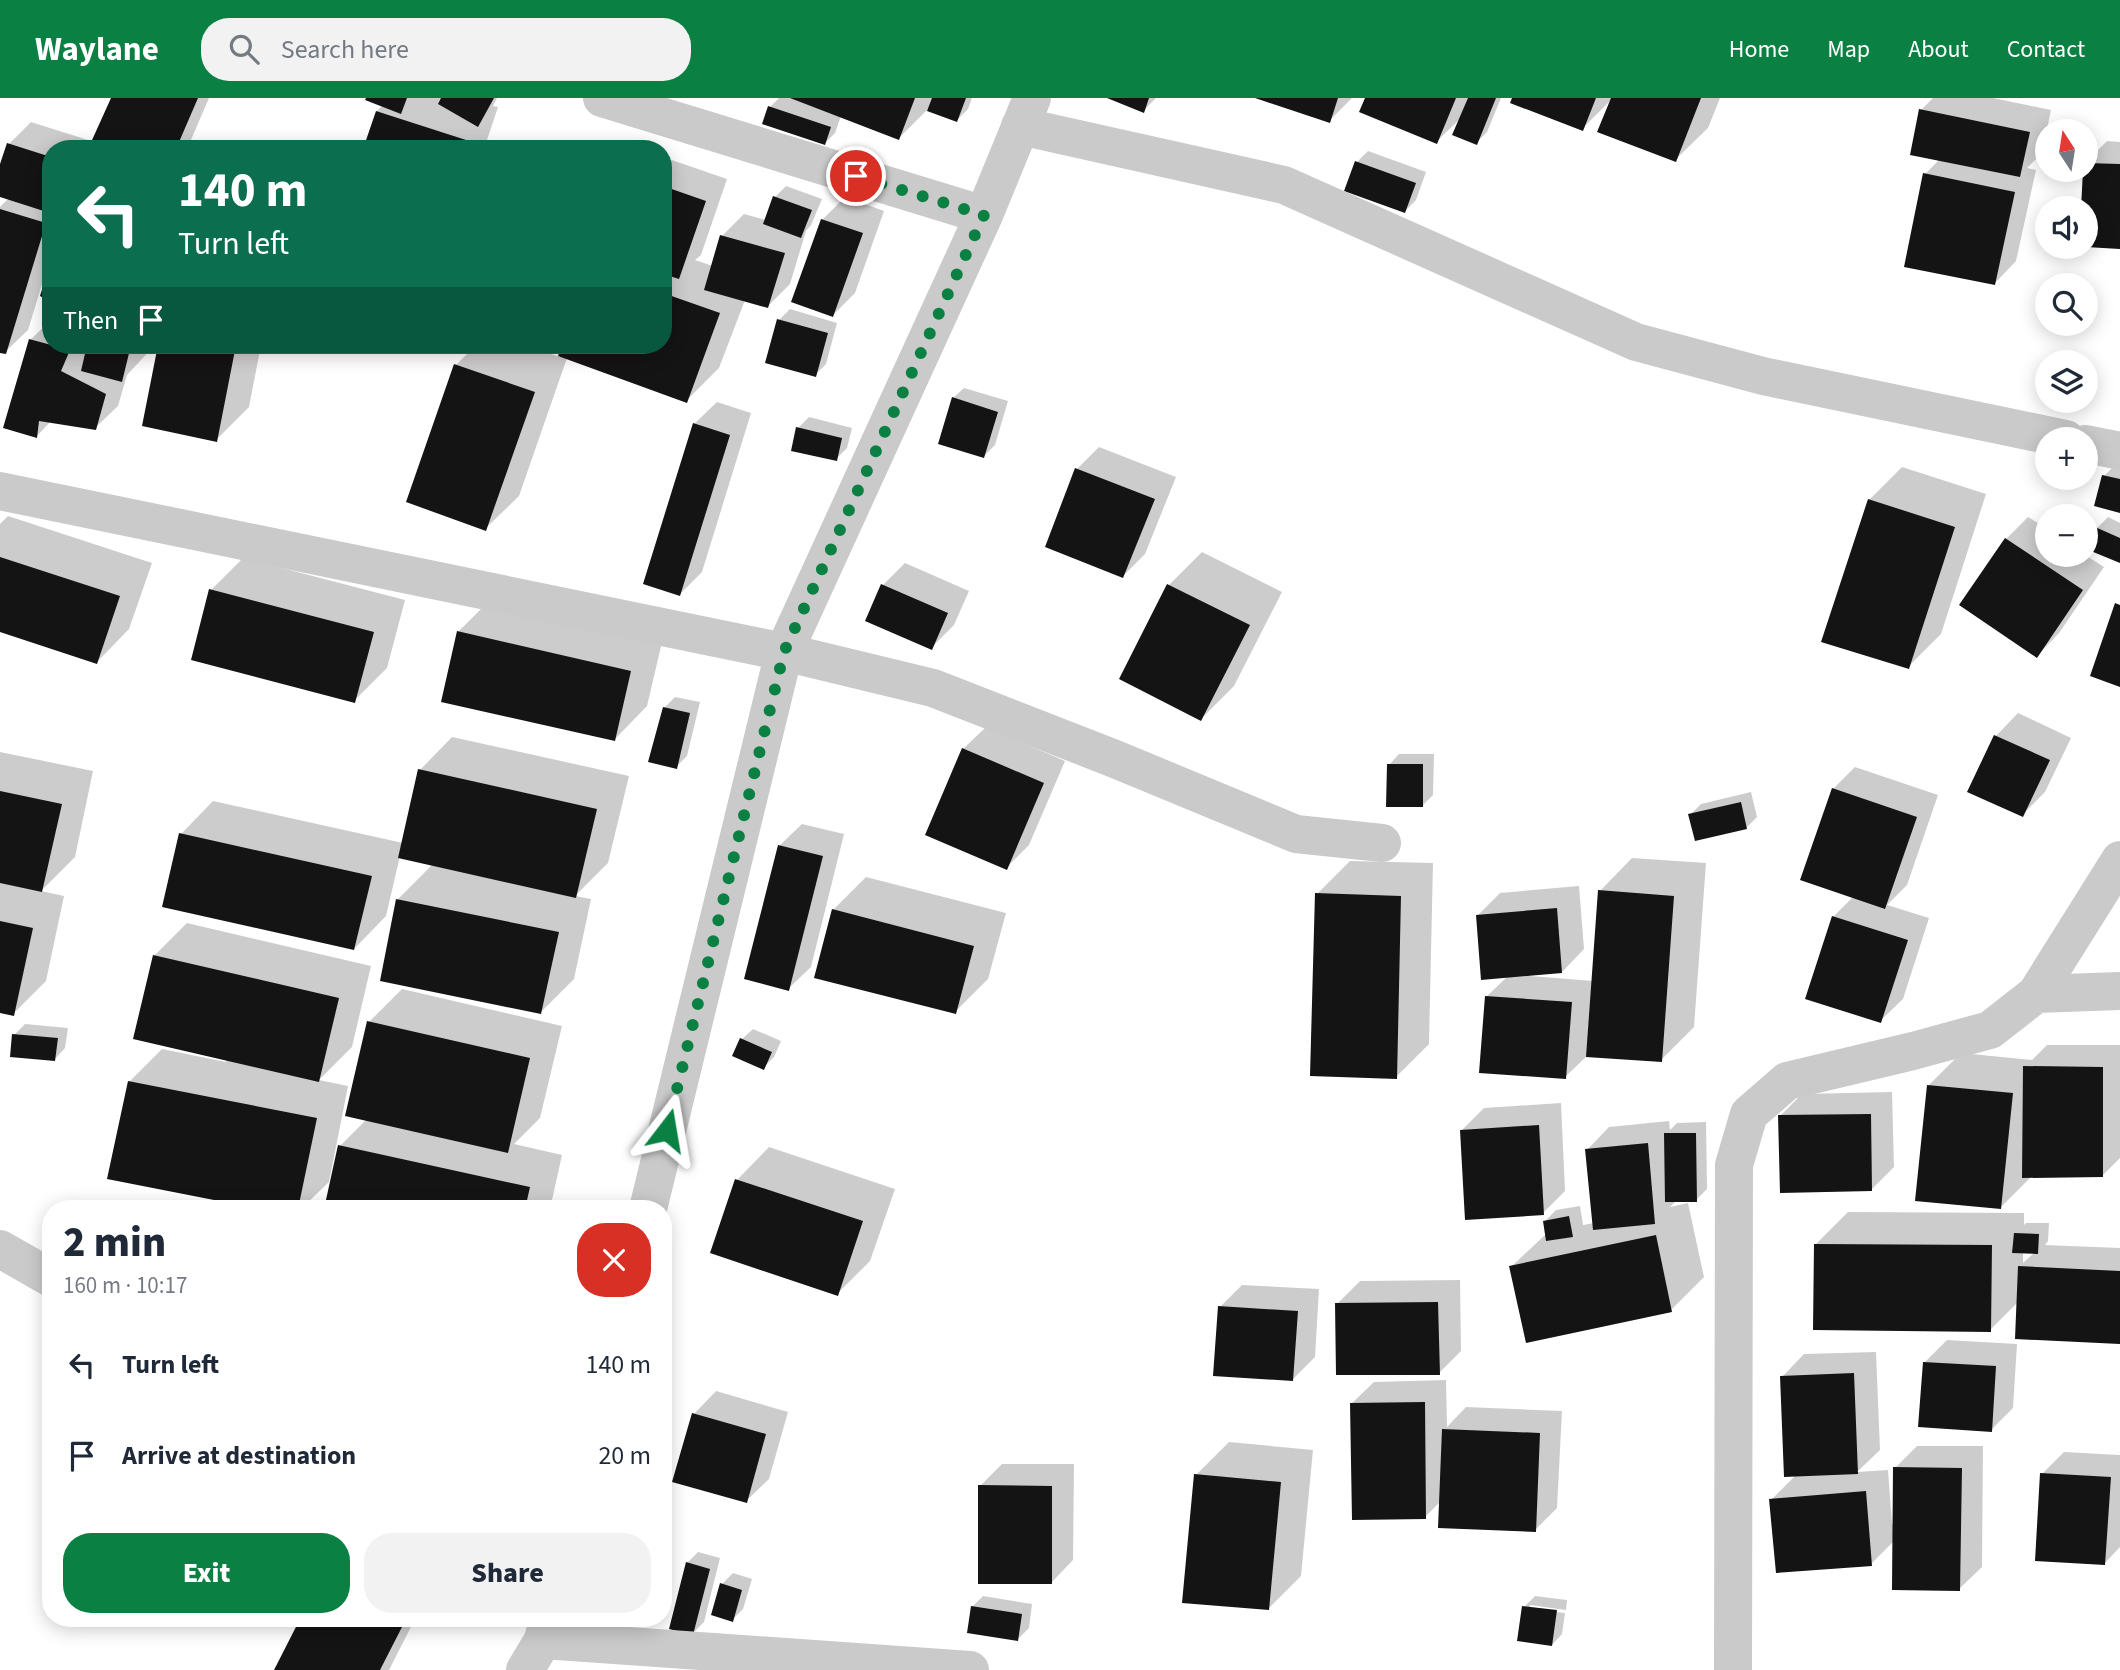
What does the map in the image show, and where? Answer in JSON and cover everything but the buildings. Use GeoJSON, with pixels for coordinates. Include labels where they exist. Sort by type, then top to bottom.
{"type":"FeatureCollection","features":[{"type":"Feature","properties":{"kind":"street"},"geometry":{"type":"LineString","coordinates":[[602,98],[984,215]]}},
{"type":"Feature","properties":{"kind":"street"},"geometry":{"type":"LineString","coordinates":[[650,1200],[784,652],[984,215],[1026,112],[1284,185],[1636,342],[1763,376],[2035,433]]}},
{"type":"Feature","properties":{"kind":"street"},"geometry":{"type":"LineString","coordinates":[[2098,446],[2120,451]]}},
{"type":"Feature","properties":{"kind":"street"},"geometry":{"type":"LineString","coordinates":[[0,491],[784,652],[933,688],[1296,834],[1382,843]]}},
{"type":"Feature","properties":{"kind":"street"},"geometry":{"type":"LineString","coordinates":[[1733,1670],[1734,1165],[1749,1114],[1787,1081],[1990,1030],[2036,994],[2120,860]]}},
{"type":"Feature","properties":{"kind":"street"},"geometry":{"type":"LineString","coordinates":[[2036,994],[2120,991]]}},
{"type":"Feature","properties":{"kind":"street"},"geometry":{"type":"LineString","coordinates":[[0,1249],[42,1273]]}},
{"type":"Feature","properties":{"kind":"street"},"geometry":{"type":"LineString","coordinates":[[539,1643],[970,1670]]}},
{"type":"Feature","properties":{"kind":"route"},"geometry":{"type":"LineString","coordinates":[[667,1130],[784,652],[984,215],[856,176]]}}]}
